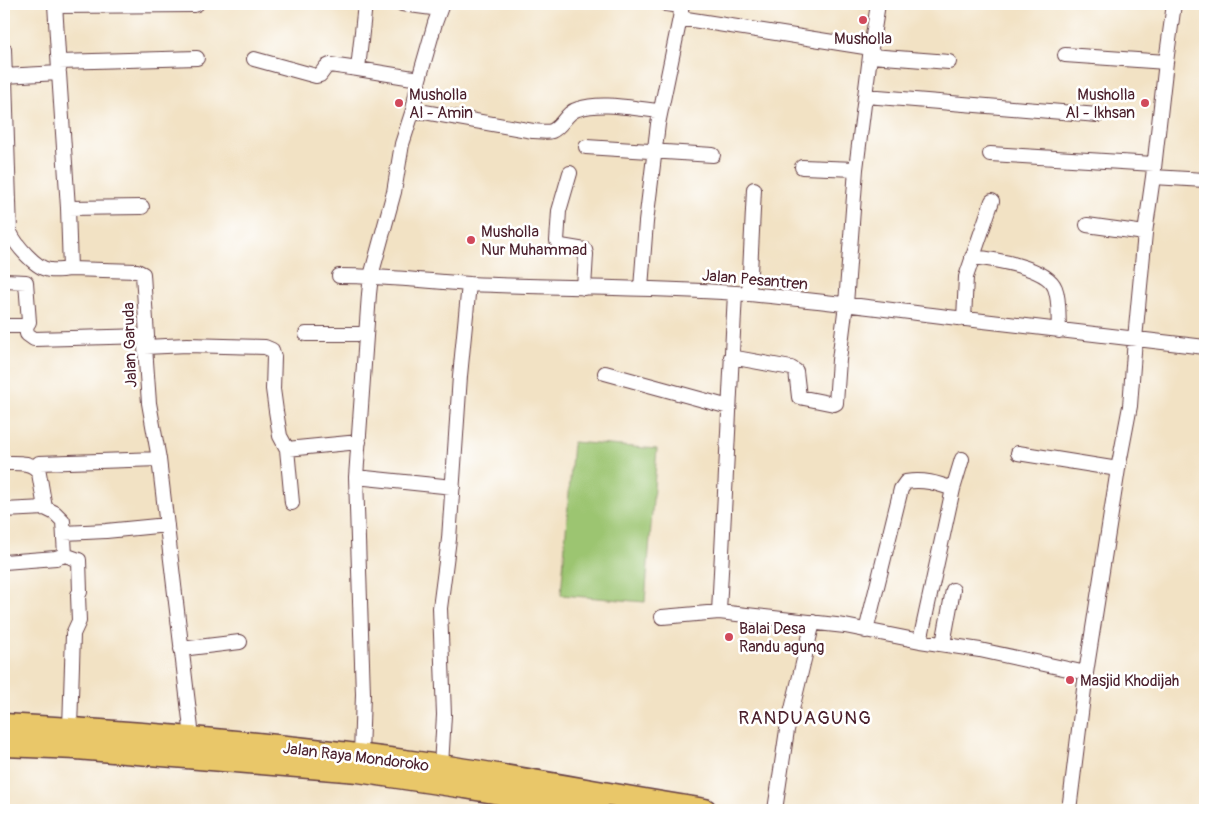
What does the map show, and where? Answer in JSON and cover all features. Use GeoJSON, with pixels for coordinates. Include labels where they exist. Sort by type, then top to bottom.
{"type":"FeatureCollection","features":[{"type":"Feature","properties":{"kind":"highway","name":"Jalan Raya Mondoroko"},"geometry":{"type":"LineString","coordinates":[[4,725],[70,728],[192,738],[361,755],[441,766],[705,810]]}},
{"type":"Feature","properties":{"kind":"highway","name":"Jalan Raya Mondoroko"},"geometry":{"type":"LineString","coordinates":[[4,745],[76,748],[358,771],[598,810]]}},
{"type":"Feature","properties":{"kind":"street"},"geometry":{"type":"LineString","coordinates":[[4,49],[7,224],[13,239],[32,260],[48,270],[70,269],[55,5],[194,6],[197,4]]}},
{"type":"Feature","properties":{"kind":"street"},"geometry":{"type":"LineString","coordinates":[[358,69],[365,4]]}},
{"type":"Feature","properties":{"kind":"street"},"geometry":{"type":"LineString","coordinates":[[361,755],[363,694],[356,477],[362,368],[370,283],[394,192],[402,144],[441,6],[402,4]]}},
{"type":"Feature","properties":{"kind":"street"},"geometry":{"type":"LineString","coordinates":[[666,4],[871,52],[949,62]]}},
{"type":"Feature","properties":{"kind":"street"},"geometry":{"type":"LineString","coordinates":[[732,358],[791,368],[796,371],[799,397],[834,404],[837,400],[856,169],[878,4]]}},
{"type":"Feature","properties":{"kind":"street"},"geometry":{"type":"LineString","coordinates":[[1069,810],[1086,673],[1118,469],[1130,406],[1145,233],[1174,4]]}},
{"type":"Feature","properties":{"kind":"street"},"geometry":{"type":"LineString","coordinates":[[640,288],[660,111],[681,9]]}},
{"type":"Feature","properties":{"kind":"street"},"geometry":{"type":"LineString","coordinates":[[1064,55],[1166,62]]}},
{"type":"Feature","properties":{"kind":"street"},"geometry":{"type":"LineString","coordinates":[[4,76],[59,67],[197,58]]}},
{"type":"Feature","properties":{"kind":"street"},"geometry":{"type":"LineString","coordinates":[[254,59],[316,76],[320,75],[330,65],[419,79]]}},
{"type":"Feature","properties":{"kind":"street"},"geometry":{"type":"LineString","coordinates":[[866,96],[1098,116]]}},
{"type":"Feature","properties":{"kind":"street"},"geometry":{"type":"LineString","coordinates":[[413,110],[533,131],[551,131],[576,109],[587,107],[604,106],[660,111]]}},
{"type":"Feature","properties":{"kind":"street"},"geometry":{"type":"LineString","coordinates":[[586,147],[713,155]]}},
{"type":"Feature","properties":{"kind":"street"},"geometry":{"type":"LineString","coordinates":[[990,154],[1154,170],[1205,180]]}},
{"type":"Feature","properties":{"kind":"street"},"geometry":{"type":"LineString","coordinates":[[802,167],[856,169]]}},
{"type":"Feature","properties":{"kind":"street"},"geometry":{"type":"LineString","coordinates":[[570,173],[559,211],[557,242],[561,246],[585,250],[584,288]]}},
{"type":"Feature","properties":{"kind":"street"},"geometry":{"type":"LineString","coordinates":[[749,294],[754,189]]}},
{"type":"Feature","properties":{"kind":"street"},"geometry":{"type":"LineString","coordinates":[[964,319],[966,278],[992,201]]}},
{"type":"Feature","properties":{"kind":"street"},"geometry":{"type":"LineString","coordinates":[[68,208],[142,207]]}},
{"type":"Feature","properties":{"kind":"street"},"geometry":{"type":"LineString","coordinates":[[1087,225],[1145,233]]}},
{"type":"Feature","properties":{"kind":"street"},"geometry":{"type":"LineString","coordinates":[[972,257],[1017,264],[1045,276],[1055,287],[1059,331]]}},
{"type":"Feature","properties":{"kind":"street","name":"Jalan Garuda"},"geometry":{"type":"LineString","coordinates":[[70,269],[137,271],[143,274],[149,403],[159,460],[192,738]]}},
{"type":"Feature","properties":{"kind":"street","name":"Jalan Pesantren"},"geometry":{"type":"LineString","coordinates":[[339,276],[370,283],[468,293],[584,288],[640,288],[749,294],[1205,347]]}},
{"type":"Feature","properties":{"kind":"street"},"geometry":{"type":"LineString","coordinates":[[4,281],[26,282],[29,322],[26,326],[27,334],[34,339],[146,342],[265,348],[272,350],[274,357],[273,389],[280,436],[287,449],[292,503]]}},
{"type":"Feature","properties":{"kind":"street"},"geometry":{"type":"LineString","coordinates":[[441,766],[444,715],[440,608],[453,487],[468,293]]}},
{"type":"Feature","properties":{"kind":"street"},"geometry":{"type":"LineString","coordinates":[[719,612],[735,293]]}},
{"type":"Feature","properties":{"kind":"street"},"geometry":{"type":"LineString","coordinates":[[4,326],[26,326]]}},
{"type":"Feature","properties":{"kind":"street"},"geometry":{"type":"LineString","coordinates":[[306,334],[366,334]]}},
{"type":"Feature","properties":{"kind":"street"},"geometry":{"type":"LineString","coordinates":[[605,373],[729,407]]}},
{"type":"Feature","properties":{"kind":"street"},"geometry":{"type":"LineString","coordinates":[[287,449],[359,442]]}},
{"type":"Feature","properties":{"kind":"street"},"geometry":{"type":"LineString","coordinates":[[1018,453],[1118,469]]}},
{"type":"Feature","properties":{"kind":"street"},"geometry":{"type":"LineString","coordinates":[[920,641],[953,488],[962,458]]}},
{"type":"Feature","properties":{"kind":"street"},"geometry":{"type":"LineString","coordinates":[[40,463],[159,460]]}},
{"type":"Feature","properties":{"kind":"street"},"geometry":{"type":"LineString","coordinates":[[4,463],[23,464],[37,469],[40,473],[45,508]]}},
{"type":"Feature","properties":{"kind":"street"},"geometry":{"type":"LineString","coordinates":[[356,477],[453,487]]}},
{"type":"Feature","properties":{"kind":"street"},"geometry":{"type":"LineString","coordinates":[[866,631],[901,489],[906,482],[916,480],[953,488]]}},
{"type":"Feature","properties":{"kind":"street"},"geometry":{"type":"LineString","coordinates":[[4,510],[45,508],[55,513],[63,521],[64,533],[61,557]]}},
{"type":"Feature","properties":{"kind":"street"},"geometry":{"type":"LineString","coordinates":[[64,533],[167,525]]}},
{"type":"Feature","properties":{"kind":"street"},"geometry":{"type":"LineString","coordinates":[[4,562],[61,557],[79,560],[79,621],[73,634],[70,728]]}},
{"type":"Feature","properties":{"kind":"street"},"geometry":{"type":"LineString","coordinates":[[943,644],[953,590]]}},
{"type":"Feature","properties":{"kind":"street"},"geometry":{"type":"LineString","coordinates":[[662,617],[719,612],[845,626],[920,641],[980,650],[1086,673]]}},
{"type":"Feature","properties":{"kind":"street"},"geometry":{"type":"LineString","coordinates":[[775,810],[787,730],[813,622]]}},
{"type":"Feature","properties":{"kind":"street"},"geometry":{"type":"LineString","coordinates":[[181,649],[240,642]]}},
{"type":"Feature","properties":{"kind":"green space"},"geometry":{"type":"Polygon","coordinates":[[[573,442],[657,449],[645,602],[561,595],[573,442]]]}},
{"type":"Feature","properties":{"kind":"place","name":"Musholla"},"geometry":{"type":"Point","coordinates":[863,20]}},
{"type":"Feature","properties":{"kind":"place","name":"Musholla Al - Amin"},"geometry":{"type":"Point","coordinates":[399,103]}},
{"type":"Feature","properties":{"kind":"place","name":"Musholla Al - Ikhsan"},"geometry":{"type":"Point","coordinates":[1145,103]}},
{"type":"Feature","properties":{"kind":"place","name":"Musholla Nur Muhammad"},"geometry":{"type":"Point","coordinates":[471,240]}},
{"type":"Feature","properties":{"kind":"place","name":"Balai Desa Randu agung"},"geometry":{"type":"Point","coordinates":[729,637]}},
{"type":"Feature","properties":{"kind":"place","name":"Masjid Khodijah"},"geometry":{"type":"Point","coordinates":[1070,680]}},
{"type":"Feature","properties":{"kind":"district","name":"RANDUAGUNG"},"geometry":{"type":"Point","coordinates":[805,717]}}]}
